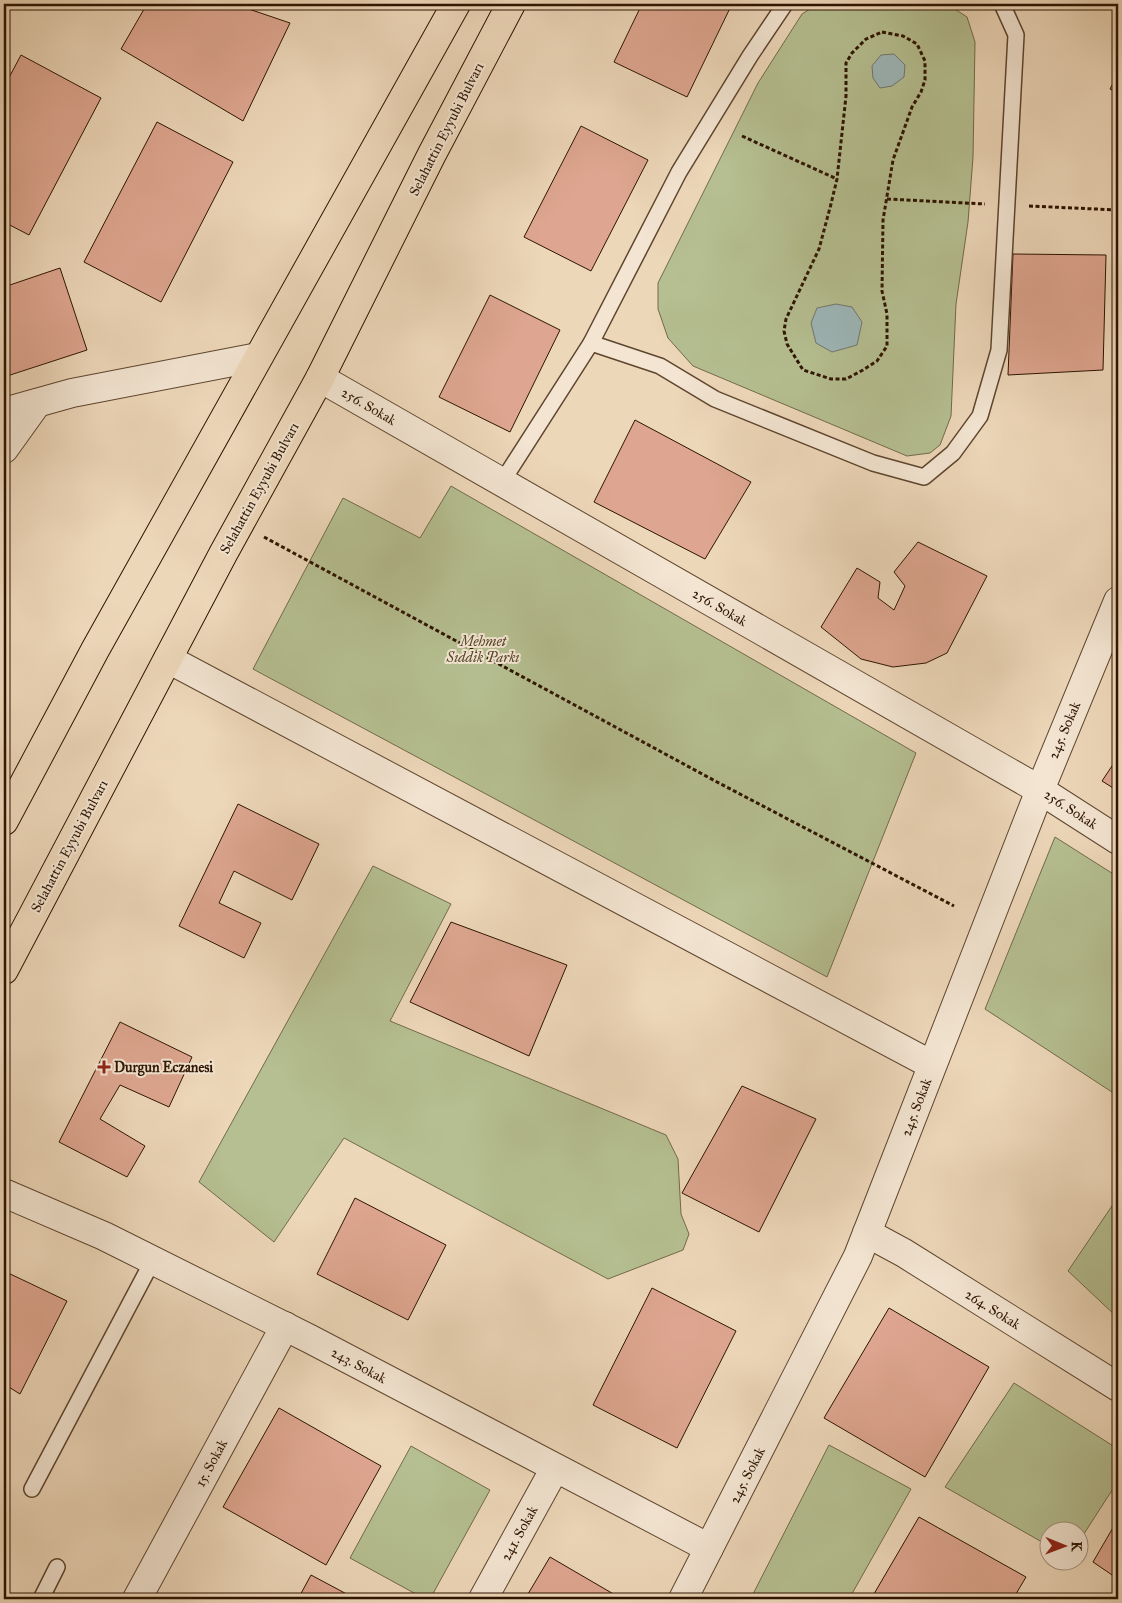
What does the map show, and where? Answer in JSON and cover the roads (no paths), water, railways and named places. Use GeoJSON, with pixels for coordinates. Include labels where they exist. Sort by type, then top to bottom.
{"type":"FeatureCollection","features":[{"type":"Feature","properties":{"kind":"main road"},"geometry":{"type":"LineString","coordinates":[[4,821],[94,650],[456,4]]}},
{"type":"Feature","properties":{"kind":"main road","name":"Selahattin Eyyubi Bulvarı"},"geometry":{"type":"LineString","coordinates":[[4,970],[240,524],[320,378],[431,156],[511,4]]}},
{"type":"Feature","properties":{"kind":"street"},"geometry":{"type":"LineString","coordinates":[[4,412],[72,393],[258,357]]}},
{"type":"Feature","properties":{"kind":"street","name":"256. Sokak"},"geometry":{"type":"LineString","coordinates":[[320,378],[1040,790],[1118,840]]}},
{"type":"Feature","properties":{"kind":"street"},"geometry":{"type":"LineString","coordinates":[[4,449],[37,403]]}},
{"type":"Feature","properties":{"kind":"street","name":"245. Sokak"},"geometry":{"type":"LineString","coordinates":[[683,1599],[858,1256],[1040,790],[1118,601]]}},
{"type":"Feature","properties":{"kind":"street"},"geometry":{"type":"LineString","coordinates":[[168,659],[932,1065]]}},
{"type":"Feature","properties":{"kind":"street","name":"243. Sokak"},"geometry":{"type":"LineString","coordinates":[[4,1193],[104,1236],[285,1326],[709,1548]]}},
{"type":"Feature","properties":{"kind":"street","name":"264. Sokak"},"geometry":{"type":"LineString","coordinates":[[867,1233],[904,1253],[1118,1387]]}},
{"type":"Feature","properties":{"kind":"street","name":"15. Sokak"},"geometry":{"type":"LineString","coordinates":[[137,1599],[285,1326]]}},
{"type":"Feature","properties":{"kind":"street","name":"241. Sokak"},"geometry":{"type":"LineString","coordinates":[[483,1599],[555,1468]]}},
{"type":"Feature","properties":{"kind":"lane"},"geometry":{"type":"LineString","coordinates":[[502,482],[591,343],[679,172],[750,56],[785,4]]}},
{"type":"Feature","properties":{"kind":"lane"},"geometry":{"type":"LineString","coordinates":[[591,343],[660,366],[715,399],[873,463],[924,477],[953,454],[980,416],[999,350],[1016,35],[1002,4]]}},
{"type":"Feature","properties":{"kind":"lane"},"geometry":{"type":"LineString","coordinates":[[32,1489],[152,1260]]}},
{"type":"Feature","properties":{"kind":"lane"},"geometry":{"type":"LineString","coordinates":[[41,1599],[57,1567]]}},
{"type":"Feature","properties":{"kind":"water"},"geometry":{"type":"Polygon","coordinates":[[[894,54],[905,65],[904,77],[892,86],[880,88],[873,78],[872,66],[881,55],[894,54]]]}},
{"type":"Feature","properties":{"kind":"water"},"geometry":{"type":"Polygon","coordinates":[[[836,304],[852,307],[862,322],[857,345],[832,352],[816,343],[811,323],[817,308],[836,304]]]}},
{"type":"Feature","properties":{"kind":"place","name":"Durgun Eczanesi"},"geometry":{"type":"Point","coordinates":[104,1067]}},
{"type":"Feature","properties":{"kind":"park label","name":"Mehmet Sıddık Parkı"},"geometry":{"type":"Point","coordinates":[483,650]}}]}
